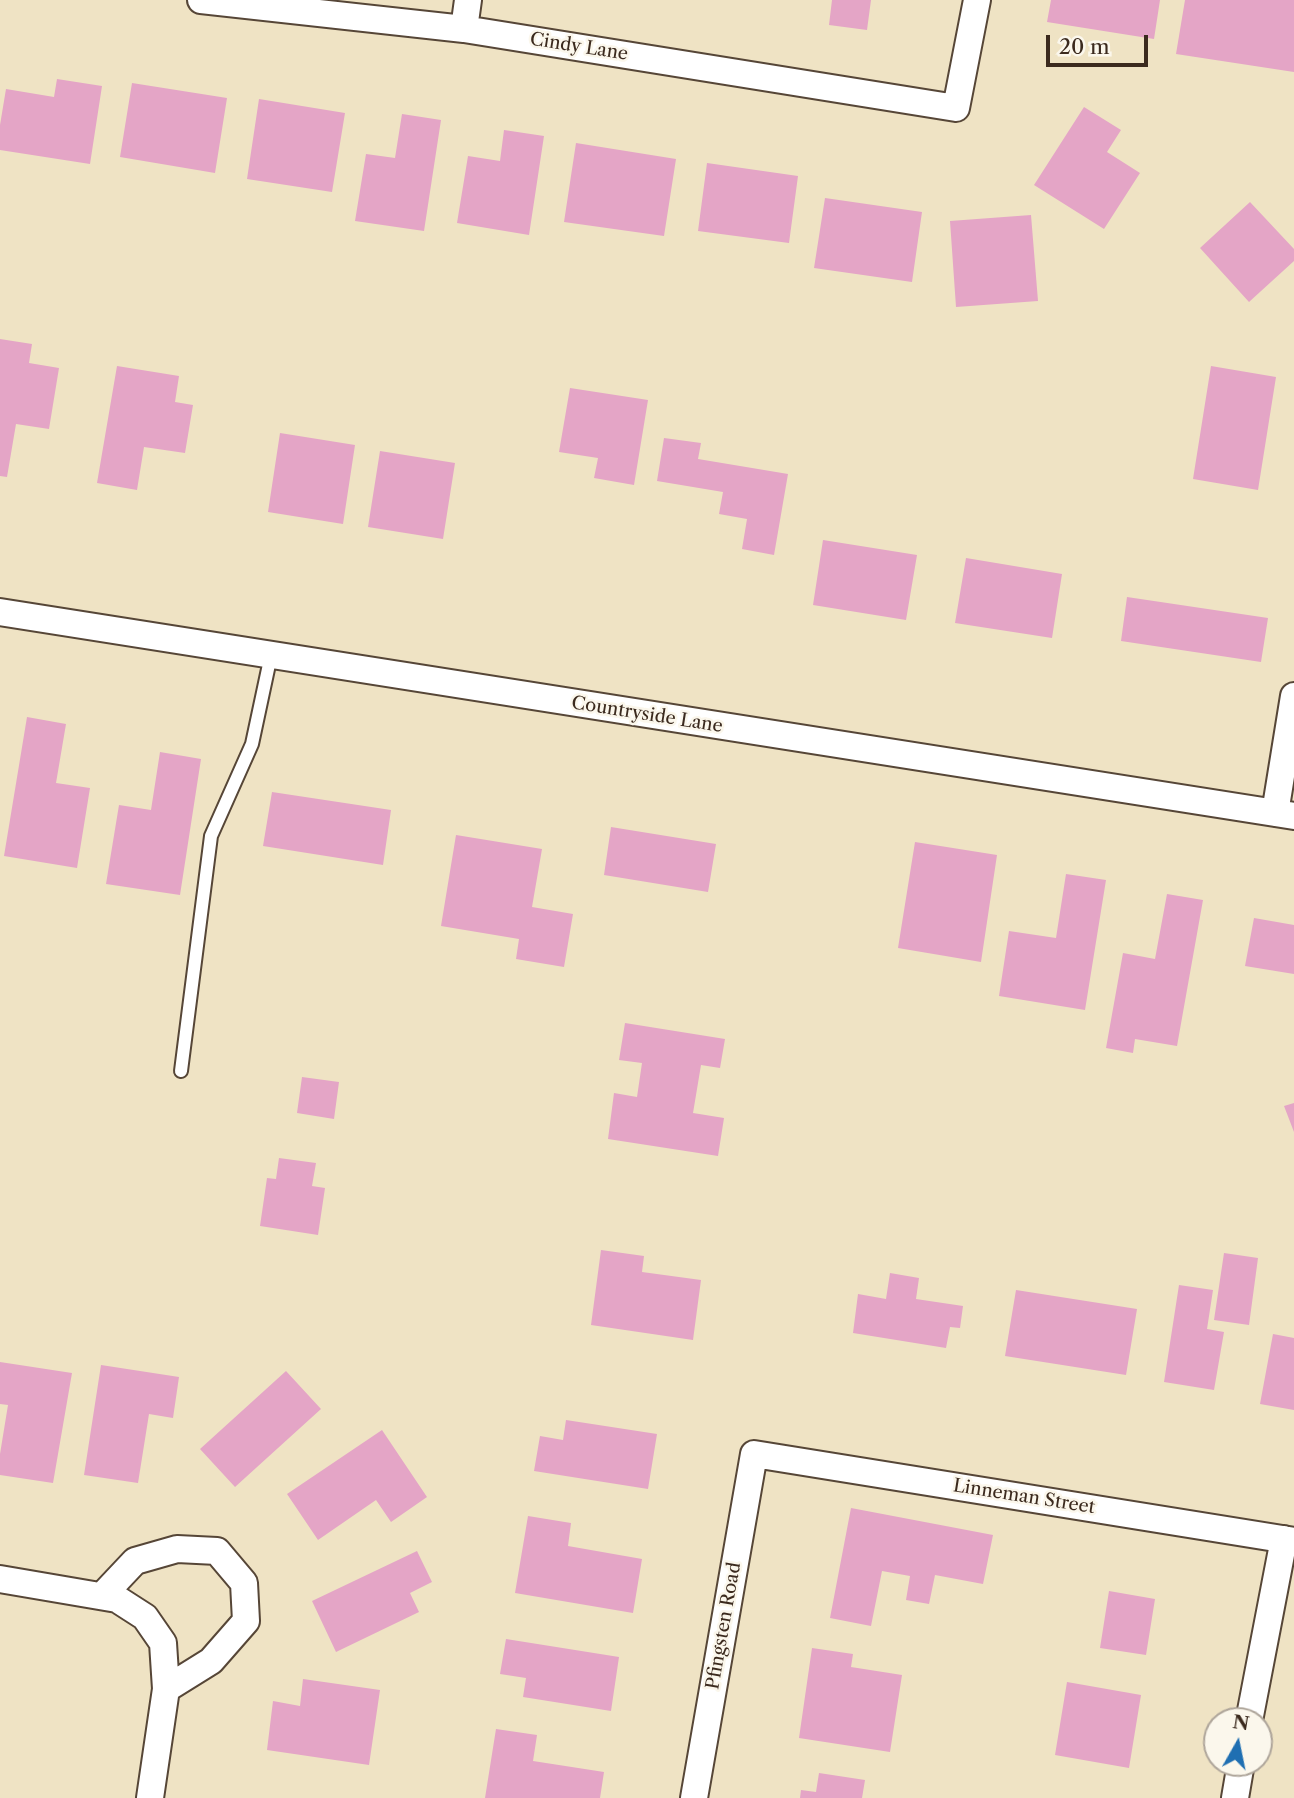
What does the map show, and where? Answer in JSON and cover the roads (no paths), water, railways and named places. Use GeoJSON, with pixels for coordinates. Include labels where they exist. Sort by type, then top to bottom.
{"type":"FeatureCollection","features":[{"type":"Feature","properties":{"kind":"street","name":"Cindy Lane"},"geometry":{"type":"LineString","coordinates":[[201,0],[464,29],[956,107],[977,0]]}},
{"type":"Feature","properties":{"kind":"street"},"geometry":{"type":"LineString","coordinates":[[464,29],[468,0]]}},
{"type":"Feature","properties":{"kind":"street","name":"Countryside Lane"},"geometry":{"type":"LineString","coordinates":[[0,612],[1285,815]]}},
{"type":"Feature","properties":{"kind":"street"},"geometry":{"type":"LineString","coordinates":[[1285,815],[1294,696]]}},
{"type":"Feature","properties":{"kind":"street","name":"Linneman Street"},"geometry":{"type":"LineString","coordinates":[[754,1454],[1289,1540]]}},
{"type":"Feature","properties":{"kind":"street","name":"Pfingsten Road"},"geometry":{"type":"LineString","coordinates":[[694,1798],[754,1454]]}},
{"type":"Feature","properties":{"kind":"street"},"geometry":{"type":"LineString","coordinates":[[1252,1707],[1289,1540]]}},
{"type":"Feature","properties":{"kind":"street"},"geometry":{"type":"LineString","coordinates":[[102,1597],[135,1561],[177,1549],[217,1551],[244,1583],[246,1621],[211,1661],[166,1689]]}},
{"type":"Feature","properties":{"kind":"street"},"geometry":{"type":"LineString","coordinates":[[0,1579],[117,1599],[145,1616],[163,1643],[166,1689],[150,1798]]}},
{"type":"Feature","properties":{"kind":"street"},"geometry":{"type":"LineString","coordinates":[[1234,1798],[1238,1777]]}},
{"type":"Feature","properties":{"kind":"lane"},"geometry":{"type":"LineString","coordinates":[[181,1071],[211,836],[252,744],[271,655]]}}]}
